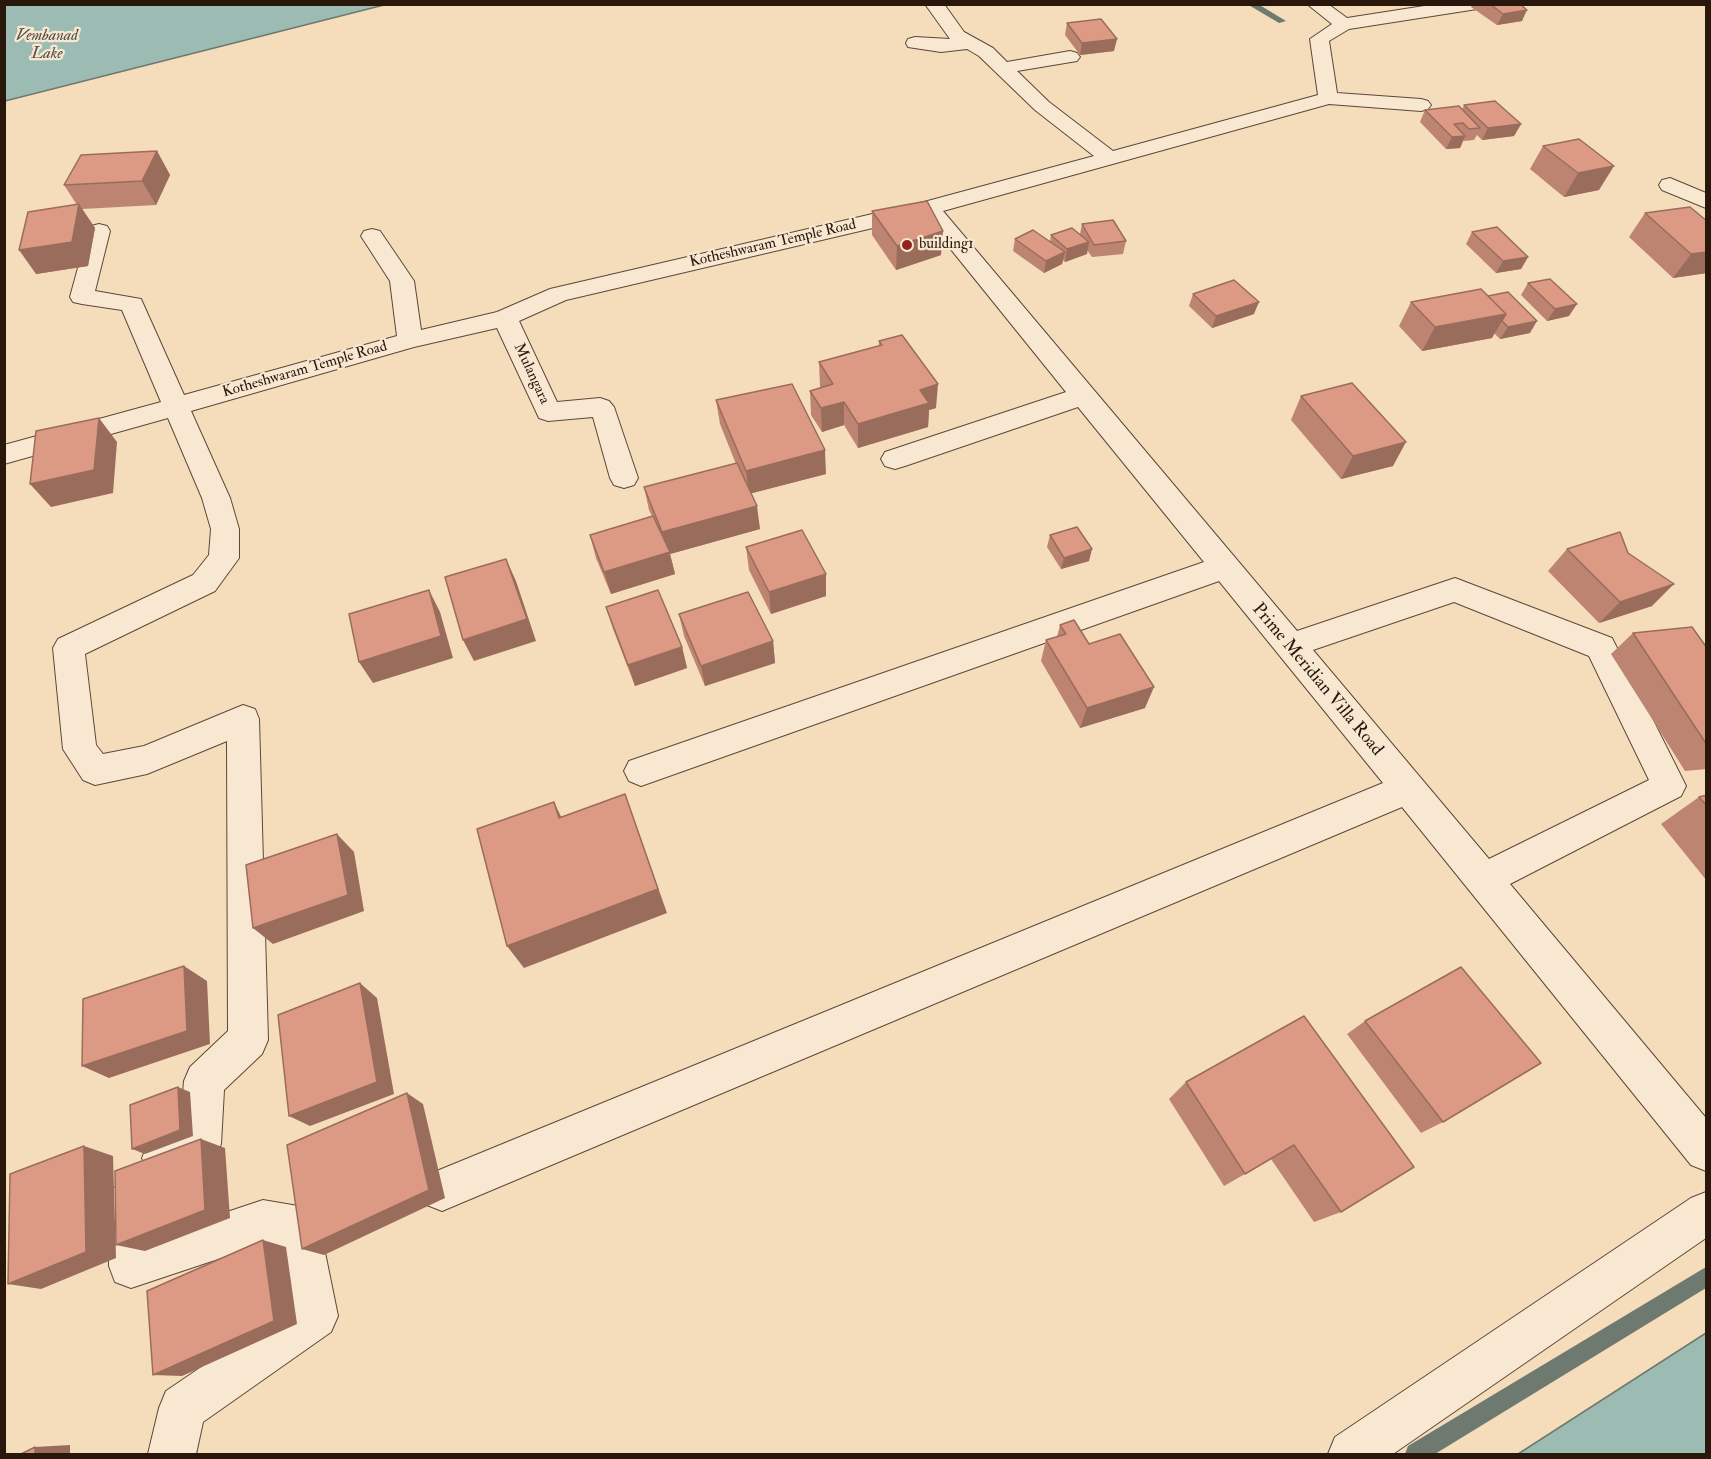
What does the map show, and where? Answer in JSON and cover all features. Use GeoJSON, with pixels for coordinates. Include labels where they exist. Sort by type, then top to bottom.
{"type":"FeatureCollection","features":[{"type":"Feature","properties":{"kind":"street"},"geometry":{"type":"LineString","coordinates":[[934,4],[957,36],[986,52],[1042,106],[1111,159]]}},
{"type":"Feature","properties":{"kind":"street"},"geometry":{"type":"LineString","coordinates":[[1316,4],[1344,24]]}},
{"type":"Feature","properties":{"kind":"street"},"geometry":{"type":"LineString","coordinates":[[1421,105],[1328,98],[1319,39],[1344,24],[1477,4]]}},
{"type":"Feature","properties":{"kind":"street"},"geometry":{"type":"LineString","coordinates":[[915,43],[941,46],[970,43]]}},
{"type":"Feature","properties":{"kind":"street"},"geometry":{"type":"LineString","coordinates":[[1003,68],[1070,57]]}},
{"type":"Feature","properties":{"kind":"street","name":"Kotheshwaram Temple Road"},"geometry":{"type":"LineString","coordinates":[[4,454],[410,340],[505,318],[558,294],[929,208],[1328,98]]}},
{"type":"Feature","properties":{"kind":"street"},"geometry":{"type":"LineString","coordinates":[[1670,185],[1707,201]]}},
{"type":"Feature","properties":{"kind":"street","name":"Prime Meridian Villa Road"},"geometry":{"type":"LineString","coordinates":[[929,208],[1707,1150]]}},
{"type":"Feature","properties":{"kind":"street"},"geometry":{"type":"LineString","coordinates":[[99,231],[82,297],[132,304],[216,498],[225,529],[224,558],[204,583],[69,648],[74,712],[80,749],[95,770],[147,760],[243,719],[248,1040],[204,1081],[200,1144],[127,1172],[131,1266],[263,1222],[298,1228],[315,1316],[183,1408],[172,1455]]}},
{"type":"Feature","properties":{"kind":"street"},"geometry":{"type":"LineString","coordinates":[[372,236],[402,281],[410,340]]}},
{"type":"Feature","properties":{"kind":"street","name":"Mulangara"},"geometry":{"type":"LineString","coordinates":[[505,318],[548,411],[600,407],[605,413],[624,478]]}},
{"type":"Feature","properties":{"kind":"street"},"geometry":{"type":"LineString","coordinates":[[895,459],[1083,396]]}},
{"type":"Feature","properties":{"kind":"street"},"geometry":{"type":"LineString","coordinates":[[641,771],[1224,567]]}},
{"type":"Feature","properties":{"kind":"street"},"geometry":{"type":"LineString","coordinates":[[1289,646],[1455,590],[1601,646],[1669,786],[1483,880]]}},
{"type":"Feature","properties":{"kind":"street"},"geometry":{"type":"LineString","coordinates":[[442,1190],[1407,789]]}},
{"type":"Feature","properties":{"kind":"street"},"geometry":{"type":"LineString","coordinates":[[1352,1455],[1707,1213]]}},
{"type":"Feature","properties":{"kind":"water","name":"Vembanad Lake"},"geometry":{"type":"Polygon","coordinates":[[[5,4],[384,4],[384,5],[5,101],[5,4]]]}},
{"type":"Feature","properties":{"kind":"water"},"geometry":{"type":"Polygon","coordinates":[[[1706,1333],[1706,1454],[1518,1454],[1706,1333]]]}},
{"type":"Feature","properties":{"kind":"building"},"geometry":{"type":"Polygon","coordinates":[[[1490,4],[1520,4],[1527,10],[1503,14],[1490,4]]]}},
{"type":"Feature","properties":{"kind":"building"},"geometry":{"type":"Polygon","coordinates":[[[1101,19],[1117,39],[1082,43],[1067,23],[1101,19]]]}},
{"type":"Feature","properties":{"kind":"building"},"geometry":{"type":"Polygon","coordinates":[[[1495,101],[1521,124],[1488,128],[1464,105],[1495,101]]]}},
{"type":"Feature","properties":{"kind":"building"},"geometry":{"type":"Polygon","coordinates":[[[1459,106],[1480,128],[1469,129],[1463,123],[1454,124],[1465,136],[1452,137],[1425,110],[1459,106]]]}},
{"type":"Feature","properties":{"kind":"building"},"geometry":{"type":"Polygon","coordinates":[[[1579,139],[1614,166],[1578,173],[1543,146],[1579,139]]]}},
{"type":"Feature","properties":{"kind":"building"},"geometry":{"type":"Polygon","coordinates":[[[157,151],[142,181],[64,185],[81,155],[157,151]]]}},
{"type":"Feature","properties":{"kind":"building"},"geometry":{"type":"Polygon","coordinates":[[[927,201],[943,231],[897,246],[872,211],[927,201]]]}},
{"type":"Feature","properties":{"kind":"building"},"geometry":{"type":"Polygon","coordinates":[[[79,204],[72,242],[19,250],[28,212],[79,204]]]}},
{"type":"Feature","properties":{"kind":"building"},"geometry":{"type":"Polygon","coordinates":[[[1690,207],[1707,221],[1707,252],[1691,254],[1645,213],[1690,207]]]}},
{"type":"Feature","properties":{"kind":"building"},"geometry":{"type":"Polygon","coordinates":[[[1113,220],[1126,241],[1094,245],[1082,224],[1113,220]]]}},
{"type":"Feature","properties":{"kind":"building"},"geometry":{"type":"Polygon","coordinates":[[[1497,227],[1528,257],[1503,261],[1472,232],[1497,227]]]}},
{"type":"Feature","properties":{"kind":"building"},"geometry":{"type":"Polygon","coordinates":[[[1072,228],[1089,242],[1067,249],[1051,235],[1072,228]]]}},
{"type":"Feature","properties":{"kind":"building"},"geometry":{"type":"Polygon","coordinates":[[[1033,230],[1065,252],[1046,261],[1015,239],[1033,230]]]}},
{"type":"Feature","properties":{"kind":"building"},"geometry":{"type":"Polygon","coordinates":[[[1550,279],[1577,304],[1555,309],[1528,283],[1550,279]]]}},
{"type":"Feature","properties":{"kind":"building"},"geometry":{"type":"Polygon","coordinates":[[[1234,280],[1259,302],[1216,316],[1193,294],[1234,280]]]}},
{"type":"Feature","properties":{"kind":"building"},"geometry":{"type":"Polygon","coordinates":[[[1481,289],[1506,314],[1435,327],[1411,302],[1481,289]]]}},
{"type":"Feature","properties":{"kind":"building"},"geometry":{"type":"Polygon","coordinates":[[[1508,292],[1537,321],[1508,327],[1502,321],[1506,314],[1488,296],[1508,292]]]}},
{"type":"Feature","properties":{"kind":"building"},"geometry":{"type":"Polygon","coordinates":[[[902,335],[938,384],[920,390],[929,403],[858,424],[844,402],[821,408],[810,391],[833,384],[819,362],[882,345],[879,341],[902,335]]]}},
{"type":"Feature","properties":{"kind":"building"},"geometry":{"type":"Polygon","coordinates":[[[1352,383],[1406,442],[1353,456],[1301,396],[1352,383]]]}},
{"type":"Feature","properties":{"kind":"building"},"geometry":{"type":"Polygon","coordinates":[[[792,384],[825,450],[746,471],[716,400],[792,384]]]}},
{"type":"Feature","properties":{"kind":"building"},"geometry":{"type":"Polygon","coordinates":[[[99,418],[94,470],[30,484],[36,431],[99,418]]]}},
{"type":"Feature","properties":{"kind":"building"},"geometry":{"type":"Polygon","coordinates":[[[737,463],[757,506],[662,532],[644,487],[737,463]]]}},
{"type":"Feature","properties":{"kind":"building"},"geometry":{"type":"Polygon","coordinates":[[[653,516],[670,552],[604,572],[590,535],[653,516]]]}},
{"type":"Feature","properties":{"kind":"building"},"geometry":{"type":"Polygon","coordinates":[[[1077,527],[1092,549],[1064,558],[1050,535],[1077,527]]]}},
{"type":"Feature","properties":{"kind":"building"},"geometry":{"type":"Polygon","coordinates":[[[802,530],[826,574],[769,592],[746,547],[802,530]]]}},
{"type":"Feature","properties":{"kind":"building"},"geometry":{"type":"Polygon","coordinates":[[[1620,532],[1628,553],[1674,584],[1620,602],[1567,549],[1620,532]]]}},
{"type":"Feature","properties":{"kind":"building"},"geometry":{"type":"Polygon","coordinates":[[[506,559],[527,619],[463,640],[445,577],[506,559]]]}},
{"type":"Feature","properties":{"kind":"building"},"geometry":{"type":"Polygon","coordinates":[[[429,590],[441,636],[359,662],[349,614],[429,590]]]}},
{"type":"Feature","properties":{"kind":"building"},"geometry":{"type":"Polygon","coordinates":[[[658,590],[682,647],[628,665],[606,607],[658,590]]]}},
{"type":"Feature","properties":{"kind":"building"},"geometry":{"type":"Polygon","coordinates":[[[748,592],[773,641],[701,666],[679,614],[748,592]]]}},
{"type":"Feature","properties":{"kind":"building"},"geometry":{"type":"Polygon","coordinates":[[[1074,620],[1089,644],[1120,634],[1154,687],[1087,708],[1046,640],[1066,634],[1060,625],[1074,620]]]}},
{"type":"Feature","properties":{"kind":"building"},"geometry":{"type":"Polygon","coordinates":[[[1692,627],[1707,648],[1707,745],[1633,633],[1692,627]]]}},
{"type":"Feature","properties":{"kind":"building"},"geometry":{"type":"Polygon","coordinates":[[[625,794],[658,889],[507,946],[477,829],[554,802],[559,818],[625,794]]]}},
{"type":"Feature","properties":{"kind":"building"},"geometry":{"type":"Polygon","coordinates":[[[1707,795],[1707,806],[1699,797],[1707,795]]]}},
{"type":"Feature","properties":{"kind":"building"},"geometry":{"type":"Polygon","coordinates":[[[337,834],[348,895],[253,928],[246,865],[337,834]]]}},
{"type":"Feature","properties":{"kind":"building"},"geometry":{"type":"Polygon","coordinates":[[[184,966],[187,1031],[82,1066],[83,999],[184,966]]]}},
{"type":"Feature","properties":{"kind":"building"},"geometry":{"type":"Polygon","coordinates":[[[1461,967],[1541,1063],[1443,1122],[1365,1021],[1461,967]]]}},
{"type":"Feature","properties":{"kind":"building"},"geometry":{"type":"Polygon","coordinates":[[[360,983],[377,1082],[289,1116],[278,1015],[360,983]]]}},
{"type":"Feature","properties":{"kind":"building"},"geometry":{"type":"Polygon","coordinates":[[[1304,1016],[1414,1167],[1341,1212],[1294,1145],[1245,1174],[1186,1082],[1304,1016]]]}},
{"type":"Feature","properties":{"kind":"building"},"geometry":{"type":"Polygon","coordinates":[[[178,1087],[180,1130],[132,1149],[130,1105],[178,1087]]]}},
{"type":"Feature","properties":{"kind":"building"},"geometry":{"type":"Polygon","coordinates":[[[407,1093],[429,1190],[302,1249],[287,1145],[407,1093]]]}},
{"type":"Feature","properties":{"kind":"building"},"geometry":{"type":"Polygon","coordinates":[[[201,1139],[205,1210],[116,1245],[115,1171],[201,1139]]]}},
{"type":"Feature","properties":{"kind":"building"},"geometry":{"type":"Polygon","coordinates":[[[84,1146],[86,1252],[8,1284],[10,1174],[84,1146]]]}},
{"type":"Feature","properties":{"kind":"building"},"geometry":{"type":"Polygon","coordinates":[[[263,1240],[274,1321],[153,1375],[147,1291],[263,1240]]]}},
{"type":"Feature","properties":{"kind":"building"},"geometry":{"type":"Polygon","coordinates":[[[35,1447],[35,1455],[19,1455],[35,1447]]]}},
{"type":"Feature","properties":{"kind":"waterway"},"geometry":{"type":"LineString","coordinates":[[1251,4],[1282,21]]}},
{"type":"Feature","properties":{"kind":"waterway"},"geometry":{"type":"LineString","coordinates":[[1416,1454],[1706,1277]]}},
{"type":"Feature","properties":{"kind":"place","name":"building1"},"geometry":{"type":"Point","coordinates":[907,245]}}]}
